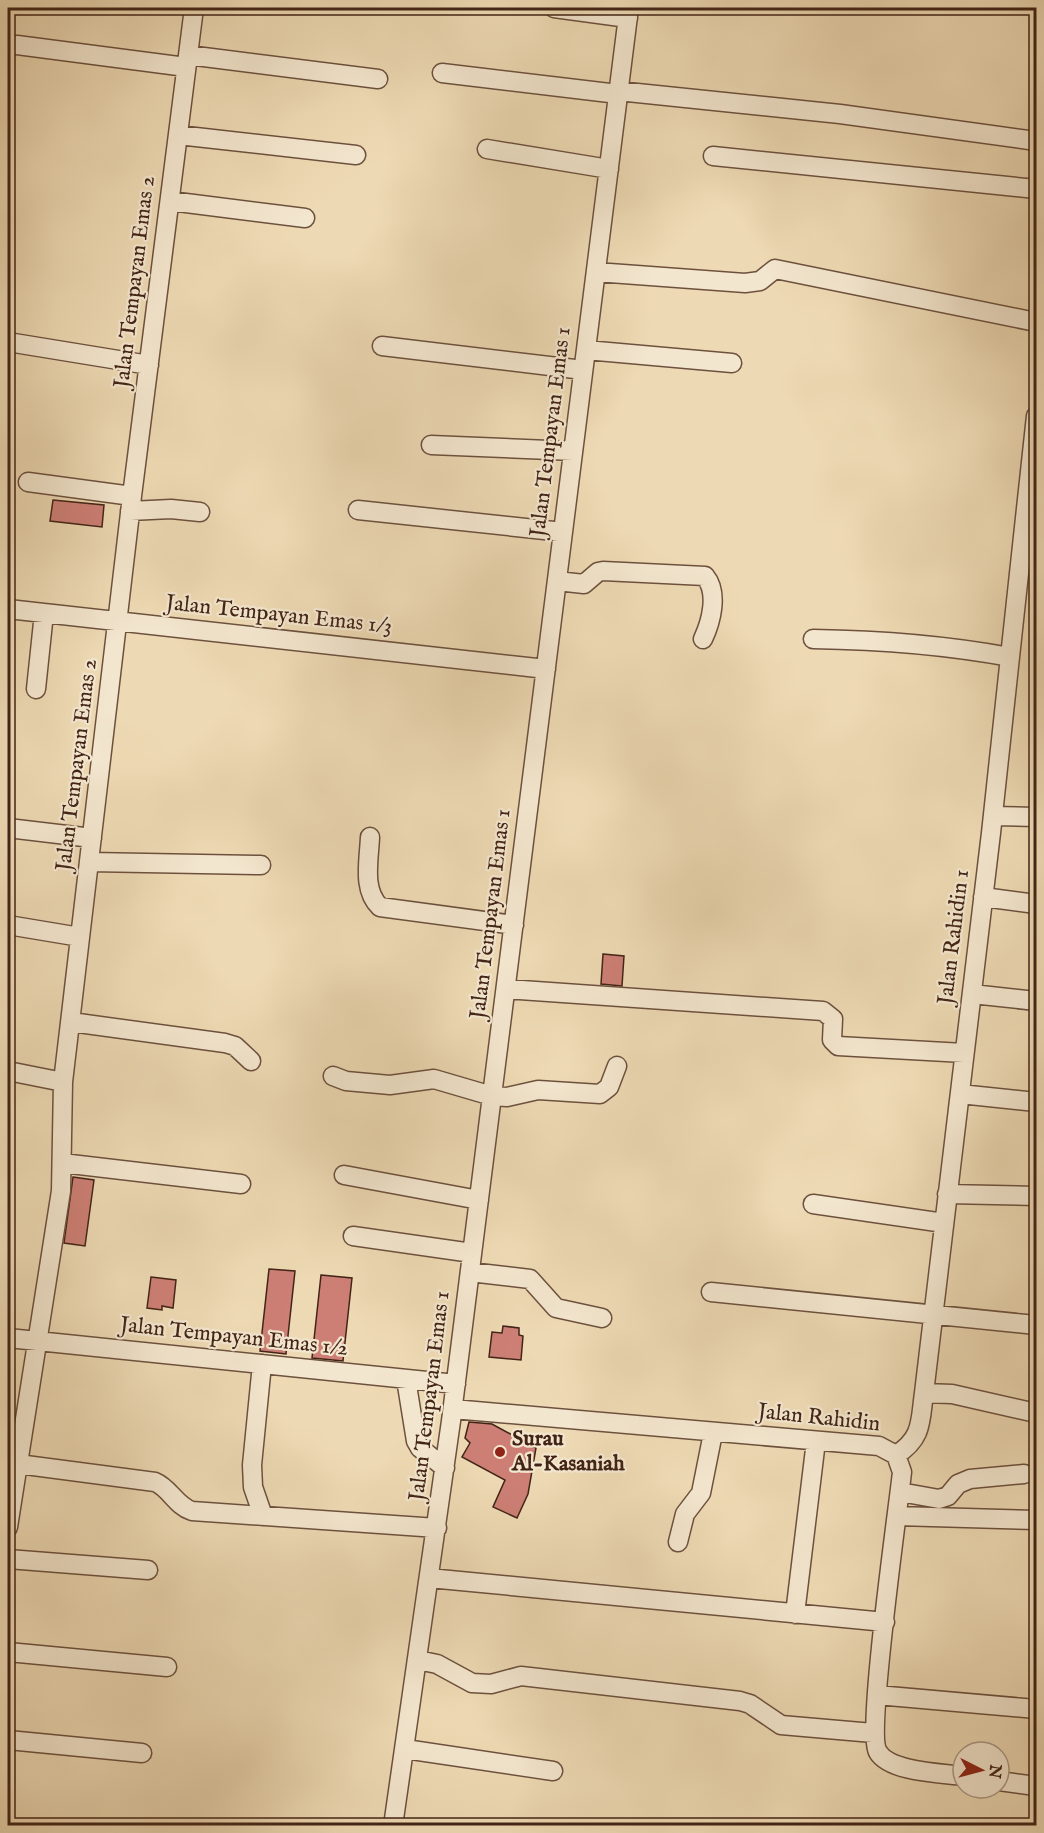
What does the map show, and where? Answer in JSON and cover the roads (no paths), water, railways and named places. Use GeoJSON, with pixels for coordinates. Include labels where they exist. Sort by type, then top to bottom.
{"type":"FeatureCollection","features":[{"type":"Feature","properties":{"kind":"street","name":"Jalan Tempayan Emas 2"},"geometry":{"type":"LineString","coordinates":[[8,1527],[18,1464],[15,1431],[38,1342],[61,1191],[63,1082],[131,504],[194,8]]}},
{"type":"Feature","properties":{"kind":"street"},"geometry":{"type":"LineString","coordinates":[[554,8],[628,13]]}},
{"type":"Feature","properties":{"kind":"street","name":"Jalan Tempayan Emas 1"},"geometry":{"type":"LineString","coordinates":[[393,1826],[453,1409],[628,13]]}},
{"type":"Feature","properties":{"kind":"street"},"geometry":{"type":"LineString","coordinates":[[16,45],[378,79]]}},
{"type":"Feature","properties":{"kind":"street"},"geometry":{"type":"LineString","coordinates":[[442,73],[618,93],[840,114],[1036,141]]}},
{"type":"Feature","properties":{"kind":"street"},"geometry":{"type":"LineString","coordinates":[[178,135],[356,155]]}},
{"type":"Feature","properties":{"kind":"street"},"geometry":{"type":"LineString","coordinates":[[487,149],[609,169]]}},
{"type":"Feature","properties":{"kind":"street"},"geometry":{"type":"LineString","coordinates":[[714,156],[1036,189]]}},
{"type":"Feature","properties":{"kind":"street"},"geometry":{"type":"LineString","coordinates":[[170,201],[305,218]]}},
{"type":"Feature","properties":{"kind":"street"},"geometry":{"type":"LineString","coordinates":[[596,272],[745,283],[760,281],[775,269],[1036,322]]}},
{"type":"Feature","properties":{"kind":"street"},"geometry":{"type":"LineString","coordinates":[[8,342],[150,365]]}},
{"type":"Feature","properties":{"kind":"street"},"geometry":{"type":"LineString","coordinates":[[382,346],[583,370]]}},
{"type":"Feature","properties":{"kind":"street"},"geometry":{"type":"LineString","coordinates":[[586,350],[732,363]]}},
{"type":"Feature","properties":{"kind":"street","name":"Jalan Rahidin 1"},"geometry":{"type":"LineString","coordinates":[[896,1455],[910,1446],[916,1438],[924,1393],[1010,657],[1028,578],[1036,416]]}},
{"type":"Feature","properties":{"kind":"street"},"geometry":{"type":"LineString","coordinates":[[430,445],[573,452]]}},
{"type":"Feature","properties":{"kind":"street"},"geometry":{"type":"LineString","coordinates":[[28,482],[131,504],[200,512]]}},
{"type":"Feature","properties":{"kind":"street"},"geometry":{"type":"LineString","coordinates":[[358,510],[563,532]]}},
{"type":"Feature","properties":{"kind":"street"},"geometry":{"type":"LineString","coordinates":[[557,581],[587,583],[598,572],[603,571],[705,576],[710,582],[712,602],[709,627],[703,639]]}},
{"type":"Feature","properties":{"kind":"street","name":"Jalan Tempayan Emas 1/3"},"geometry":{"type":"LineString","coordinates":[[8,609],[546,669]]}},
{"type":"Feature","properties":{"kind":"street"},"geometry":{"type":"LineString","coordinates":[[36,689],[44,613]]}},
{"type":"Feature","properties":{"kind":"street"},"geometry":{"type":"LineString","coordinates":[[813,639],[956,646],[1010,657]]}},
{"type":"Feature","properties":{"kind":"street"},"geometry":{"type":"LineString","coordinates":[[993,816],[1036,817]]}},
{"type":"Feature","properties":{"kind":"street"},"geometry":{"type":"LineString","coordinates":[[8,828],[92,838]]}},
{"type":"Feature","properties":{"kind":"street"},"geometry":{"type":"LineString","coordinates":[[370,837],[369,889],[373,900],[380,907],[513,925]]}},
{"type":"Feature","properties":{"kind":"street"},"geometry":{"type":"LineString","coordinates":[[90,862],[261,865]]}},
{"type":"Feature","properties":{"kind":"street"},"geometry":{"type":"LineString","coordinates":[[983,897],[1036,904]]}},
{"type":"Feature","properties":{"kind":"street"},"geometry":{"type":"LineString","coordinates":[[8,925],[80,937]]}},
{"type":"Feature","properties":{"kind":"street"},"geometry":{"type":"LineString","coordinates":[[506,989],[823,1011],[832,1019],[832,1040],[842,1048],[964,1053]]}},
{"type":"Feature","properties":{"kind":"street"},"geometry":{"type":"LineString","coordinates":[[972,994],[1036,1001]]}},
{"type":"Feature","properties":{"kind":"street"},"geometry":{"type":"LineString","coordinates":[[71,1022],[225,1043],[236,1046],[251,1061]]}},
{"type":"Feature","properties":{"kind":"street"},"geometry":{"type":"LineString","coordinates":[[333,1076],[346,1080],[390,1084],[434,1079],[492,1096],[507,1097],[538,1090],[600,1094],[609,1087],[617,1066]]}},
{"type":"Feature","properties":{"kind":"street"},"geometry":{"type":"LineString","coordinates":[[8,1071],[63,1082]]}},
{"type":"Feature","properties":{"kind":"street"},"geometry":{"type":"LineString","coordinates":[[960,1094],[1036,1102]]}},
{"type":"Feature","properties":{"kind":"street"},"geometry":{"type":"LineString","coordinates":[[62,1163],[240,1184]]}},
{"type":"Feature","properties":{"kind":"street"},"geometry":{"type":"LineString","coordinates":[[344,1175],[479,1200]]}},
{"type":"Feature","properties":{"kind":"street"},"geometry":{"type":"LineString","coordinates":[[947,1194],[1036,1196]]}},
{"type":"Feature","properties":{"kind":"street"},"geometry":{"type":"LineString","coordinates":[[813,1204],[944,1223]]}},
{"type":"Feature","properties":{"kind":"street"},"geometry":{"type":"LineString","coordinates":[[353,1236],[472,1253]]}},
{"type":"Feature","properties":{"kind":"street"},"geometry":{"type":"LineString","coordinates":[[470,1272],[530,1278],[556,1308],[602,1318]]}},
{"type":"Feature","properties":{"kind":"street"},"geometry":{"type":"LineString","coordinates":[[711,1292],[1036,1325]]}},
{"type":"Feature","properties":{"kind":"street","name":"Jalan Tempayan Emas 1/2"},"geometry":{"type":"LineString","coordinates":[[8,1338],[456,1384]]}},
{"type":"Feature","properties":{"kind":"street"},"geometry":{"type":"LineString","coordinates":[[262,1364],[252,1465],[253,1487],[263,1516]]}},
{"type":"Feature","properties":{"kind":"street"},"geometry":{"type":"LineString","coordinates":[[406,1379],[416,1441],[420,1448],[445,1468]]}},
{"type":"Feature","properties":{"kind":"street"},"geometry":{"type":"LineString","coordinates":[[924,1393],[952,1394],[1036,1413]]}},
{"type":"Feature","properties":{"kind":"street","name":"Jalan Rahidin"},"geometry":{"type":"LineString","coordinates":[[453,1409],[879,1446],[896,1455],[902,1472],[873,1733]]}},
{"type":"Feature","properties":{"kind":"street"},"geometry":{"type":"LineString","coordinates":[[678,1542],[684,1514],[701,1493],[713,1432]]}},
{"type":"Feature","properties":{"kind":"street"},"geometry":{"type":"LineString","coordinates":[[795,1614],[816,1441]]}},
{"type":"Feature","properties":{"kind":"street"},"geometry":{"type":"LineString","coordinates":[[18,1464],[161,1484],[186,1510],[437,1528]]}},
{"type":"Feature","properties":{"kind":"street"},"geometry":{"type":"LineString","coordinates":[[900,1492],[939,1499],[948,1496],[958,1484],[970,1479],[1024,1474]]}},
{"type":"Feature","properties":{"kind":"street"},"geometry":{"type":"LineString","coordinates":[[897,1516],[1036,1520]]}},
{"type":"Feature","properties":{"kind":"street"},"geometry":{"type":"LineString","coordinates":[[8,1559],[148,1570]]}},
{"type":"Feature","properties":{"kind":"street"},"geometry":{"type":"LineString","coordinates":[[429,1578],[885,1622]]}},
{"type":"Feature","properties":{"kind":"street"},"geometry":{"type":"LineString","coordinates":[[8,1652],[168,1667]]}},
{"type":"Feature","properties":{"kind":"street"},"geometry":{"type":"LineString","coordinates":[[418,1660],[437,1664],[472,1683],[491,1684],[521,1676],[740,1701],[750,1704],[782,1725],[873,1733],[878,1753],[893,1764],[951,1774]]}},
{"type":"Feature","properties":{"kind":"street"},"geometry":{"type":"LineString","coordinates":[[877,1695],[1036,1709]]}},
{"type":"Feature","properties":{"kind":"street"},"geometry":{"type":"LineString","coordinates":[[8,1740],[141,1753]]}},
{"type":"Feature","properties":{"kind":"street"},"geometry":{"type":"LineString","coordinates":[[405,1749],[553,1771]]}},
{"type":"Feature","properties":{"kind":"street"},"geometry":{"type":"LineString","coordinates":[[1011,1783],[1036,1786]]}},
{"type":"Feature","properties":{"kind":"place","name":"Surau Al-Kasaniah"},"geometry":{"type":"Point","coordinates":[500,1452]}}]}
